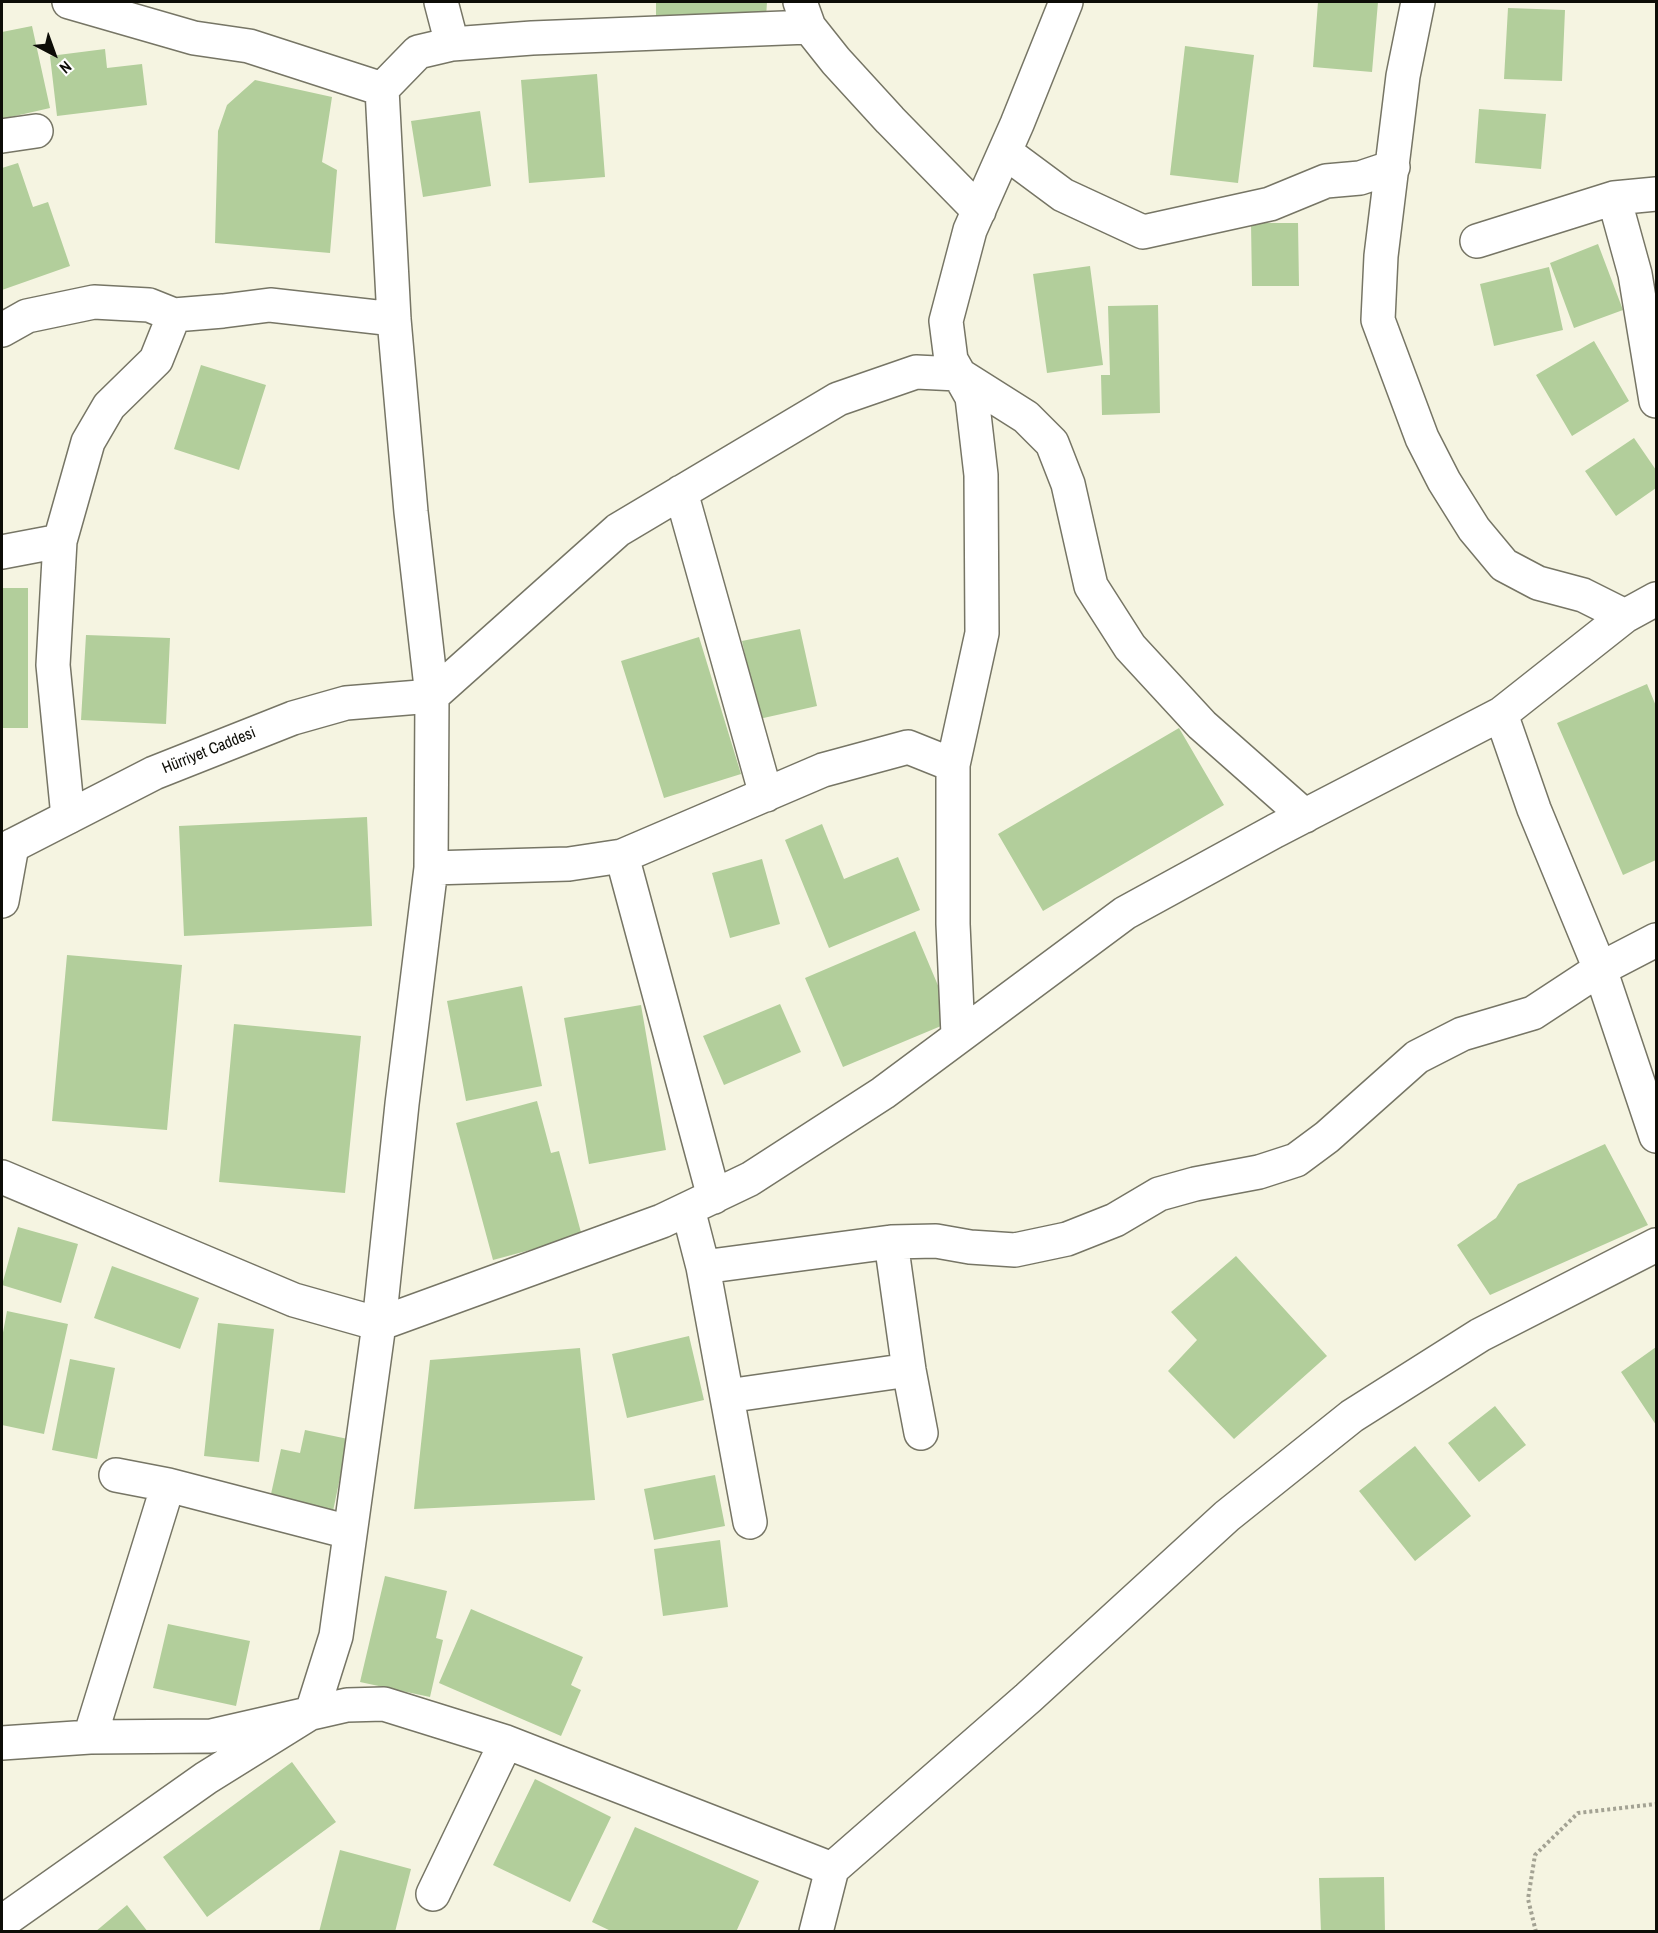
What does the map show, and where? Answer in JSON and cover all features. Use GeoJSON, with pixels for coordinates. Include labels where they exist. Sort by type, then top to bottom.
{"type":"FeatureCollection","features":[{"type":"Feature","properties":{"kind":"street"},"geometry":{"type":"LineString","coordinates":[[69,2],[194,38],[249,46],[382,89]]}},
{"type":"Feature","properties":{"kind":"street"},"geometry":{"type":"LineString","coordinates":[[441,2],[452,44]]}},
{"type":"Feature","properties":{"kind":"street"},"geometry":{"type":"LineString","coordinates":[[958,1035],[953,924],[953,765],[982,633],[981,475],[972,397],[951,360],[946,321],[970,230],[1005,152],[1066,2]]}},
{"type":"Feature","properties":{"kind":"street"},"geometry":{"type":"LineString","coordinates":[[1418,2],[1403,76],[1381,256],[1378,320],[1422,438],[1444,481],[1462,510],[1504,565],[1538,583],[1583,595],[1625,616]]}},
{"type":"Feature","properties":{"kind":"street"},"geometry":{"type":"LineString","coordinates":[[2,1922],[206,1778],[312,1712],[336,1636],[348,1532],[379,1324],[402,1104],[431,868],[432,696],[411,512],[394,319],[382,89],[418,52],[452,44],[804,14],[836,61],[979,211]]}},
{"type":"Feature","properties":{"kind":"street"},"geometry":{"type":"LineString","coordinates":[[2,136],[36,131]]}},
{"type":"Feature","properties":{"kind":"street"},"geometry":{"type":"LineString","coordinates":[[1005,152],[1063,195],[1143,232],[1270,204],[1326,181],[1360,178],[1393,167]]}},
{"type":"Feature","properties":{"kind":"street"},"geometry":{"type":"LineString","coordinates":[[1477,241],[1614,198],[1656,194]]}},
{"type":"Feature","properties":{"kind":"street"},"geometry":{"type":"LineString","coordinates":[[1614,198],[1635,274],[1656,401]]}},
{"type":"Feature","properties":{"kind":"street"},"geometry":{"type":"LineString","coordinates":[[2,330],[27,316],[94,302],[149,304],[174,315],[270,304],[394,319]]}},
{"type":"Feature","properties":{"kind":"street"},"geometry":{"type":"LineString","coordinates":[[68,817],[53,665],[60,541],[88,441],[109,406],[156,360],[174,315]]}},
{"type":"Feature","properties":{"kind":"street"},"geometry":{"type":"LineString","coordinates":[[432,696],[618,530],[838,399],[916,372],[958,374],[1026,417],[1052,443],[1068,484],[1091,586],[1130,647],[1203,725],[1305,816]]}},
{"type":"Feature","properties":{"kind":"street"},"geometry":{"type":"LineString","coordinates":[[681,492],[766,795]]}},
{"type":"Feature","properties":{"kind":"street"},"geometry":{"type":"LineString","coordinates":[[2,552],[60,541]]}},
{"type":"Feature","properties":{"kind":"street"},"geometry":{"type":"LineString","coordinates":[[2,1177],[294,1300],[379,1324],[662,1221],[750,1179],[883,1093],[958,1035],[1125,914],[1305,816],[1501,714],[1625,616],[1656,599]]}},
{"type":"Feature","properties":{"kind":"street","name":"Hürriyet Caddesi"},"geometry":{"type":"LineString","coordinates":[[7,849],[154,773],[293,718],[346,703],[432,696]]}},
{"type":"Feature","properties":{"kind":"street"},"geometry":{"type":"LineString","coordinates":[[1501,714],[1534,808],[1600,969],[1656,1136]]}},
{"type":"Feature","properties":{"kind":"street"},"geometry":{"type":"LineString","coordinates":[[431,868],[569,864],[622,856],[823,770],[908,747],[953,765]]}},
{"type":"Feature","properties":{"kind":"street"},"geometry":{"type":"LineString","coordinates":[[2,901],[7,849]]}},
{"type":"Feature","properties":{"kind":"street"},"geometry":{"type":"LineString","coordinates":[[622,856],[701,1203],[703,1267],[750,1521]]}},
{"type":"Feature","properties":{"kind":"street"},"geometry":{"type":"LineString","coordinates":[[703,1267],[891,1242],[936,1241],[970,1248],[1015,1250],[1067,1239],[1115,1220],[1160,1194],[1195,1184],[1259,1172],[1296,1160],[1327,1137],[1417,1057],[1462,1034],[1533,1012],[1600,969],[1656,940]]}},
{"type":"Feature","properties":{"kind":"street"},"geometry":{"type":"LineString","coordinates":[[891,1242],[909,1370],[921,1433]]}},
{"type":"Feature","properties":{"kind":"street"},"geometry":{"type":"LineString","coordinates":[[816,1932],[832,1869],[1028,1698],[1227,1516],[1352,1416],[1480,1335],[1656,1245]]}},
{"type":"Feature","properties":{"kind":"street"},"geometry":{"type":"LineString","coordinates":[[728,1396],[909,1370]]}},
{"type":"Feature","properties":{"kind":"street"},"geometry":{"type":"LineString","coordinates":[[116,1475],[168,1485],[348,1532]]}},
{"type":"Feature","properties":{"kind":"street"},"geometry":{"type":"LineString","coordinates":[[90,1737],[168,1485]]}},
{"type":"Feature","properties":{"kind":"street"},"geometry":{"type":"LineString","coordinates":[[2,1743],[90,1737],[211,1736],[347,1705],[384,1704],[506,1742],[832,1869]]}},
{"type":"Feature","properties":{"kind":"street"},"geometry":{"type":"LineString","coordinates":[[433,1894],[506,1742]]}},
{"type":"Feature","properties":{"kind":"path"},"geometry":{"type":"LineString","coordinates":[[1536,1932],[1528,1899],[1534,1855],[1578,1813],[1656,1804]]}},
{"type":"Feature","properties":{"kind":"building"},"geometry":{"type":"Polygon","coordinates":[[[656,2],[767,2],[766,18],[656,15],[656,2]]]}},
{"type":"Feature","properties":{"kind":"building"},"geometry":{"type":"Polygon","coordinates":[[[1318,2],[1378,2],[1372,72],[1313,67],[1318,2]]]}},
{"type":"Feature","properties":{"kind":"building"},"geometry":{"type":"Polygon","coordinates":[[[1508,8],[1565,10],[1562,81],[1504,79],[1508,8]]]}},
{"type":"Feature","properties":{"kind":"building"},"geometry":{"type":"Polygon","coordinates":[[[32,26],[50,108],[2,119],[2,32],[32,26]]]}},
{"type":"Feature","properties":{"kind":"building"},"geometry":{"type":"Polygon","coordinates":[[[1185,46],[1254,55],[1238,183],[1170,175],[1185,46]]]}},
{"type":"Feature","properties":{"kind":"building"},"geometry":{"type":"Polygon","coordinates":[[[105,49],[107,68],[142,64],[147,105],[57,116],[50,56],[105,49]]]}},
{"type":"Feature","properties":{"kind":"building"},"geometry":{"type":"Polygon","coordinates":[[[597,74],[605,177],[529,183],[521,80],[597,74]]]}},
{"type":"Feature","properties":{"kind":"building"},"geometry":{"type":"Polygon","coordinates":[[[255,80],[332,97],[322,162],[337,170],[330,253],[215,243],[218,131],[227,105],[255,80]]]}},
{"type":"Feature","properties":{"kind":"building"},"geometry":{"type":"Polygon","coordinates":[[[1479,109],[1546,114],[1541,169],[1475,163],[1479,109]]]}},
{"type":"Feature","properties":{"kind":"building"},"geometry":{"type":"Polygon","coordinates":[[[480,111],[491,186],[423,197],[411,121],[480,111]]]}},
{"type":"Feature","properties":{"kind":"building"},"geometry":{"type":"Polygon","coordinates":[[[18,163],[33,207],[48,202],[70,266],[2,290],[2,168],[18,163]]]}},
{"type":"Feature","properties":{"kind":"building"},"geometry":{"type":"Polygon","coordinates":[[[1251,223],[1298,223],[1299,286],[1252,286],[1251,223]]]}},
{"type":"Feature","properties":{"kind":"building"},"geometry":{"type":"Polygon","coordinates":[[[1598,244],[1623,310],[1574,328],[1550,263],[1598,244]]]}},
{"type":"Feature","properties":{"kind":"building"},"geometry":{"type":"Polygon","coordinates":[[[1090,266],[1103,365],[1047,373],[1033,274],[1090,266]]]}},
{"type":"Feature","properties":{"kind":"building"},"geometry":{"type":"Polygon","coordinates":[[[1549,267],[1563,330],[1494,346],[1480,284],[1549,267]]]}},
{"type":"Feature","properties":{"kind":"building"},"geometry":{"type":"Polygon","coordinates":[[[1158,305],[1160,413],[1102,415],[1101,375],[1110,375],[1108,306],[1158,305]]]}},
{"type":"Feature","properties":{"kind":"building"},"geometry":{"type":"Polygon","coordinates":[[[1594,341],[1629,401],[1572,436],[1536,375],[1594,341]]]}},
{"type":"Feature","properties":{"kind":"building"},"geometry":{"type":"Polygon","coordinates":[[[201,365],[266,385],[239,470],[174,449],[201,365]]]}},
{"type":"Feature","properties":{"kind":"building"},"geometry":{"type":"Polygon","coordinates":[[[1634,438],[1656,470],[1656,488],[1616,516],[1585,471],[1634,438]]]}},
{"type":"Feature","properties":{"kind":"building"},"geometry":{"type":"Polygon","coordinates":[[[2,588],[28,588],[28,728],[2,728],[2,588]]]}},
{"type":"Feature","properties":{"kind":"building"},"geometry":{"type":"Polygon","coordinates":[[[800,629],[817,706],[759,719],[742,641],[800,629]]]}},
{"type":"Feature","properties":{"kind":"building"},"geometry":{"type":"Polygon","coordinates":[[[86,635],[170,638],[166,724],[81,720],[86,635]]]}},
{"type":"Feature","properties":{"kind":"building"},"geometry":{"type":"Polygon","coordinates":[[[699,637],[741,774],[664,798],[621,661],[699,637]]]}},
{"type":"Feature","properties":{"kind":"building"},"geometry":{"type":"Polygon","coordinates":[[[1647,684],[1656,706],[1656,860],[1623,875],[1557,723],[1647,684]]]}},
{"type":"Feature","properties":{"kind":"building"},"geometry":{"type":"Polygon","coordinates":[[[1179,728],[1224,805],[1043,911],[998,834],[1179,728]]]}},
{"type":"Feature","properties":{"kind":"building"},"geometry":{"type":"Polygon","coordinates":[[[367,817],[372,926],[184,936],[179,826],[367,817]]]}},
{"type":"Feature","properties":{"kind":"building"},"geometry":{"type":"Polygon","coordinates":[[[822,824],[844,879],[898,857],[920,910],[829,948],[785,840],[822,824]]]}},
{"type":"Feature","properties":{"kind":"building"},"geometry":{"type":"Polygon","coordinates":[[[762,859],[780,924],[730,938],[712,873],[762,859]]]}},
{"type":"Feature","properties":{"kind":"building"},"geometry":{"type":"Polygon","coordinates":[[[915,931],[953,1021],[843,1067],[805,978],[915,931]]]}},
{"type":"Feature","properties":{"kind":"building"},"geometry":{"type":"Polygon","coordinates":[[[67,955],[182,965],[167,1130],[52,1121],[67,955]]]}},
{"type":"Feature","properties":{"kind":"building"},"geometry":{"type":"Polygon","coordinates":[[[522,986],[542,1086],[466,1101],[447,1001],[522,986]]]}},
{"type":"Feature","properties":{"kind":"building"},"geometry":{"type":"Polygon","coordinates":[[[780,1004],[801,1052],[724,1085],[703,1036],[780,1004]]]}},
{"type":"Feature","properties":{"kind":"building"},"geometry":{"type":"Polygon","coordinates":[[[641,1005],[666,1150],[589,1164],[564,1018],[641,1005]]]}},
{"type":"Feature","properties":{"kind":"building"},"geometry":{"type":"Polygon","coordinates":[[[234,1024],[361,1036],[345,1193],[219,1182],[234,1024]]]}},
{"type":"Feature","properties":{"kind":"building"},"geometry":{"type":"Polygon","coordinates":[[[537,1101],[551,1153],[559,1151],[582,1236],[493,1260],[456,1123],[537,1101]]]}},
{"type":"Feature","properties":{"kind":"building"},"geometry":{"type":"Polygon","coordinates":[[[1605,1144],[1648,1225],[1490,1295],[1457,1245],[1496,1218],[1518,1184],[1605,1144]]]}},
{"type":"Feature","properties":{"kind":"building"},"geometry":{"type":"Polygon","coordinates":[[[18,1227],[78,1244],[61,1303],[2,1285],[18,1227]]]}},
{"type":"Feature","properties":{"kind":"building"},"geometry":{"type":"Polygon","coordinates":[[[1236,1256],[1327,1356],[1234,1439],[1168,1371],[1197,1340],[1171,1312],[1236,1256]]]}},
{"type":"Feature","properties":{"kind":"building"},"geometry":{"type":"Polygon","coordinates":[[[112,1266],[199,1298],[180,1349],[94,1318],[112,1266]]]}},
{"type":"Feature","properties":{"kind":"building"},"geometry":{"type":"Polygon","coordinates":[[[7,1311],[68,1324],[44,1434],[2,1425],[2,1338],[7,1311]]]}},
{"type":"Feature","properties":{"kind":"building"},"geometry":{"type":"Polygon","coordinates":[[[218,1323],[274,1329],[259,1462],[204,1456],[218,1323]]]}},
{"type":"Feature","properties":{"kind":"building"},"geometry":{"type":"Polygon","coordinates":[[[689,1336],[704,1400],[627,1418],[612,1354],[689,1336]]]}},
{"type":"Feature","properties":{"kind":"building"},"geometry":{"type":"Polygon","coordinates":[[[1656,1347],[1656,1425],[1621,1372],[1656,1347]]]}},
{"type":"Feature","properties":{"kind":"building"},"geometry":{"type":"Polygon","coordinates":[[[580,1348],[595,1500],[414,1509],[430,1360],[580,1348]]]}},
{"type":"Feature","properties":{"kind":"building"},"geometry":{"type":"Polygon","coordinates":[[[70,1359],[115,1368],[97,1459],[52,1450],[70,1359]]]}},
{"type":"Feature","properties":{"kind":"building"},"geometry":{"type":"Polygon","coordinates":[[[1495,1406],[1526,1445],[1479,1482],[1448,1443],[1495,1406]]]}},
{"type":"Feature","properties":{"kind":"building"},"geometry":{"type":"Polygon","coordinates":[[[305,1430],[348,1439],[332,1516],[269,1503],[281,1449],[300,1453],[305,1430]]]}},
{"type":"Feature","properties":{"kind":"building"},"geometry":{"type":"Polygon","coordinates":[[[1415,1446],[1471,1516],[1415,1561],[1359,1491],[1415,1446]]]}},
{"type":"Feature","properties":{"kind":"building"},"geometry":{"type":"Polygon","coordinates":[[[715,1475],[725,1526],[654,1540],[644,1489],[715,1475]]]}},
{"type":"Feature","properties":{"kind":"building"},"geometry":{"type":"Polygon","coordinates":[[[720,1540],[728,1607],[663,1616],[654,1549],[720,1540]]]}},
{"type":"Feature","properties":{"kind":"building"},"geometry":{"type":"Polygon","coordinates":[[[385,1576],[447,1591],[436,1638],[443,1640],[430,1697],[360,1682],[385,1576]]]}},
{"type":"Feature","properties":{"kind":"building"},"geometry":{"type":"Polygon","coordinates":[[[471,1609],[583,1657],[571,1685],[581,1690],[561,1736],[439,1683],[471,1609]]]}},
{"type":"Feature","properties":{"kind":"building"},"geometry":{"type":"Polygon","coordinates":[[[168,1624],[250,1641],[236,1706],[153,1688],[168,1624]]]}},
{"type":"Feature","properties":{"kind":"building"},"geometry":{"type":"Polygon","coordinates":[[[292,1762],[336,1822],[207,1917],[163,1857],[292,1762]]]}},
{"type":"Feature","properties":{"kind":"building"},"geometry":{"type":"Polygon","coordinates":[[[535,1779],[611,1817],[570,1902],[493,1865],[535,1779]]]}},
{"type":"Feature","properties":{"kind":"building"},"geometry":{"type":"Polygon","coordinates":[[[635,1827],[759,1881],[736,1932],[613,1932],[592,1922],[635,1827]]]}},
{"type":"Feature","properties":{"kind":"building"},"geometry":{"type":"Polygon","coordinates":[[[340,1850],[411,1869],[395,1932],[319,1932],[340,1850]]]}},
{"type":"Feature","properties":{"kind":"building"},"geometry":{"type":"Polygon","coordinates":[[[1384,1877],[1385,1932],[1321,1932],[1319,1878],[1384,1877]]]}},
{"type":"Feature","properties":{"kind":"building"},"geometry":{"type":"Polygon","coordinates":[[[127,1905],[148,1932],[95,1932],[127,1905]]]}}]}
